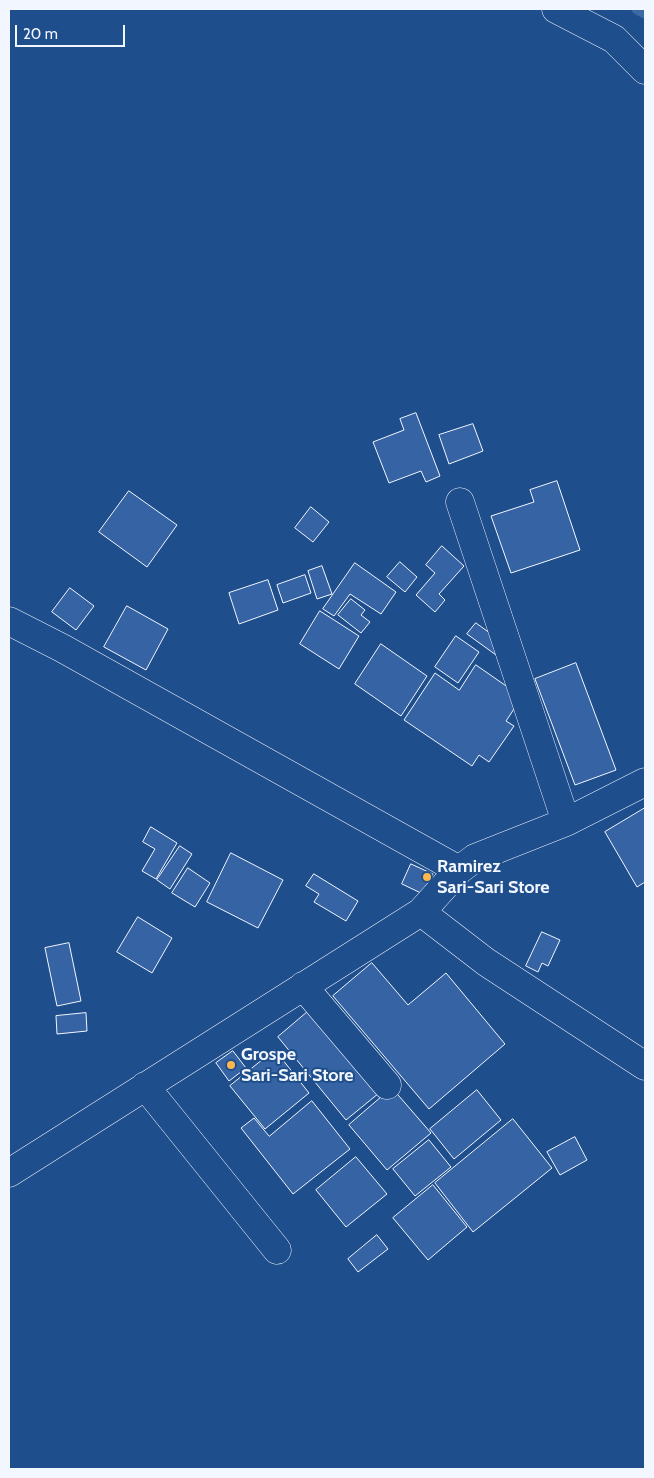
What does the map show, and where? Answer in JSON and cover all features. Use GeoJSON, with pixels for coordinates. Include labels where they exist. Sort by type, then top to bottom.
{"type":"FeatureCollection","features":[{"type":"Feature","properties":{"kind":"street"},"geometry":{"type":"LineString","coordinates":[[556,9],[614,40],[645,70]]}},
{"type":"Feature","properties":{"kind":"street"},"geometry":{"type":"LineString","coordinates":[[460,502],[566,822]]}},
{"type":"Feature","properties":{"kind":"street"},"geometry":{"type":"LineString","coordinates":[[9,621],[70,653],[459,870]]}},
{"type":"Feature","properties":{"kind":"street"},"geometry":{"type":"LineString","coordinates":[[9,1173],[421,912],[459,870],[475,858],[566,822],[645,782]]}},
{"type":"Feature","properties":{"kind":"street"},"geometry":{"type":"LineString","coordinates":[[421,912],[486,962],[645,1066]]}},
{"type":"Feature","properties":{"kind":"street"},"geometry":{"type":"LineString","coordinates":[[303,986],[388,1085]]}},
{"type":"Feature","properties":{"kind":"street"},"geometry":{"type":"LineString","coordinates":[[145,1086],[276,1250]]}},
{"type":"Feature","properties":{"kind":"building"},"geometry":{"type":"Polygon","coordinates":[[[416,413],[440,476],[426,482],[421,471],[389,483],[373,442],[404,430],[400,419],[416,413]]]}},
{"type":"Feature","properties":{"kind":"building"},"geometry":{"type":"Polygon","coordinates":[[[473,424],[483,451],[449,464],[439,435],[473,424]]]}},
{"type":"Feature","properties":{"kind":"building"},"geometry":{"type":"Polygon","coordinates":[[[557,481],[580,550],[511,573],[491,516],[534,502],[530,490],[557,481]]]}},
{"type":"Feature","properties":{"kind":"building"},"geometry":{"type":"Polygon","coordinates":[[[129,491],[177,525],[147,567],[99,532],[129,491]]]}},
{"type":"Feature","properties":{"kind":"building"},"geometry":{"type":"Polygon","coordinates":[[[311,507],[329,522],[313,542],[295,528],[311,507]]]}},
{"type":"Feature","properties":{"kind":"building"},"geometry":{"type":"Polygon","coordinates":[[[442,546],[464,566],[439,594],[445,600],[435,612],[416,595],[435,573],[426,565],[442,546]]]}},
{"type":"Feature","properties":{"kind":"building"},"geometry":{"type":"Polygon","coordinates":[[[400,562],[417,577],[405,592],[387,577],[400,562]]]}},
{"type":"Feature","properties":{"kind":"building"},"geometry":{"type":"Polygon","coordinates":[[[355,563],[396,592],[381,614],[350,594],[334,616],[323,609],[355,563]]]}},
{"type":"Feature","properties":{"kind":"building"},"geometry":{"type":"Polygon","coordinates":[[[322,566],[332,594],[317,599],[308,571],[322,566]]]}},
{"type":"Feature","properties":{"kind":"building"},"geometry":{"type":"Polygon","coordinates":[[[305,575],[311,593],[283,603],[277,585],[305,575]]]}},
{"type":"Feature","properties":{"kind":"building"},"geometry":{"type":"Polygon","coordinates":[[[268,580],[278,610],[239,624],[229,593],[268,580]]]}},
{"type":"Feature","properties":{"kind":"building"},"geometry":{"type":"Polygon","coordinates":[[[70,588],[94,606],[76,630],[52,612],[70,588]]]}},
{"type":"Feature","properties":{"kind":"building"},"geometry":{"type":"Polygon","coordinates":[[[351,599],[365,610],[361,615],[370,622],[361,633],[338,615],[351,599]]]}},
{"type":"Feature","properties":{"kind":"building"},"geometry":{"type":"Polygon","coordinates":[[[127,606],[168,629],[146,670],[104,647],[127,606]]]}},
{"type":"Feature","properties":{"kind":"building"},"geometry":{"type":"Polygon","coordinates":[[[320,611],[359,636],[339,669],[300,644],[320,611]]]}},
{"type":"Feature","properties":{"kind":"building"},"geometry":{"type":"Polygon","coordinates":[[[476,623],[505,644],[496,655],[467,634],[476,623]]]}},
{"type":"Feature","properties":{"kind":"building"},"geometry":{"type":"Polygon","coordinates":[[[456,636],[479,652],[458,683],[435,667],[456,636]]]}},
{"type":"Feature","properties":{"kind":"building"},"geometry":{"type":"Polygon","coordinates":[[[381,644],[427,676],[401,716],[355,684],[381,644]]]}},
{"type":"Feature","properties":{"kind":"building"},"geometry":{"type":"Polygon","coordinates":[[[576,663],[616,770],[575,785],[535,679],[576,663]]]}},
{"type":"Feature","properties":{"kind":"building"},"geometry":{"type":"Polygon","coordinates":[[[476,665],[522,697],[506,721],[514,726],[489,762],[479,755],[472,766],[404,720],[435,673],[459,690],[476,665]]]}},
{"type":"Feature","properties":{"kind":"building"},"geometry":{"type":"Polygon","coordinates":[[[645,808],[645,882],[637,887],[605,832],[645,808]]]}},
{"type":"Feature","properties":{"kind":"building"},"geometry":{"type":"Polygon","coordinates":[[[151,827],[177,843],[156,879],[142,871],[155,849],[143,842],[151,827]]]}},
{"type":"Feature","properties":{"kind":"building"},"geometry":{"type":"Polygon","coordinates":[[[180,846],[192,854],[170,889],[157,880],[180,846]]]}},
{"type":"Feature","properties":{"kind":"building"},"geometry":{"type":"Polygon","coordinates":[[[231,853],[283,880],[258,928],[207,902],[231,853]]]}},
{"type":"Feature","properties":{"kind":"building"},"geometry":{"type":"Polygon","coordinates":[[[411,864],[433,874],[425,895],[402,884],[411,864]]]}},
{"type":"Feature","properties":{"kind":"building"},"geometry":{"type":"Polygon","coordinates":[[[188,868],[210,883],[195,907],[172,893],[188,868]]]}},
{"type":"Feature","properties":{"kind":"building"},"geometry":{"type":"Polygon","coordinates":[[[314,874],[358,901],[346,921],[314,902],[319,894],[306,886],[314,874]]]}},
{"type":"Feature","properties":{"kind":"building"},"geometry":{"type":"Polygon","coordinates":[[[138,917],[172,938],[152,973],[117,952],[138,917]]]}},
{"type":"Feature","properties":{"kind":"building"},"geometry":{"type":"Polygon","coordinates":[[[542,932],[560,940],[548,966],[542,963],[538,972],[526,966],[542,932]]]}},
{"type":"Feature","properties":{"kind":"building"},"geometry":{"type":"Polygon","coordinates":[[[69,943],[81,1001],[57,1006],[45,948],[69,943]]]}},
{"type":"Feature","properties":{"kind":"building"},"geometry":{"type":"Polygon","coordinates":[[[372,963],[408,1005],[446,973],[505,1044],[429,1109],[333,996],[372,963]]]}},
{"type":"Feature","properties":{"kind":"building"},"geometry":{"type":"Polygon","coordinates":[[[311,1009],[379,1093],[346,1120],[278,1037],[311,1009]]]}},
{"type":"Feature","properties":{"kind":"building"},"geometry":{"type":"Polygon","coordinates":[[[86,1013],[87,1031],[57,1034],[56,1016],[86,1013]]]}},
{"type":"Feature","properties":{"kind":"building"},"geometry":{"type":"Polygon","coordinates":[[[275,1050],[309,1093],[265,1129],[230,1086],[275,1050]]]}},
{"type":"Feature","properties":{"kind":"building","name":"Grospe Sari-Sari Store"},"geometry":{"type":"Polygon","coordinates":[[[233,1051],[246,1068],[229,1081],[216,1063],[233,1051]]]}},
{"type":"Feature","properties":{"kind":"building"},"geometry":{"type":"Polygon","coordinates":[[[392,1088],[431,1133],[387,1170],[349,1125],[392,1088]]]}},
{"type":"Feature","properties":{"kind":"building"},"geometry":{"type":"Polygon","coordinates":[[[477,1090],[501,1120],[454,1159],[430,1129],[477,1090]]]}},
{"type":"Feature","properties":{"kind":"building"},"geometry":{"type":"Polygon","coordinates":[[[312,1101],[350,1149],[293,1194],[241,1128],[254,1118],[269,1136],[312,1101]]]}},
{"type":"Feature","properties":{"kind":"building"},"geometry":{"type":"Polygon","coordinates":[[[513,1119],[552,1168],[473,1232],[435,1183],[513,1119]]]}},
{"type":"Feature","properties":{"kind":"building"},"geometry":{"type":"Polygon","coordinates":[[[575,1137],[587,1160],[560,1175],[547,1152],[575,1137]]]}},
{"type":"Feature","properties":{"kind":"building"},"geometry":{"type":"Polygon","coordinates":[[[429,1140],[451,1167],[415,1196],[393,1169],[429,1140]]]}},
{"type":"Feature","properties":{"kind":"building"},"geometry":{"type":"Polygon","coordinates":[[[356,1157],[387,1194],[346,1227],[316,1190],[356,1157]]]}},
{"type":"Feature","properties":{"kind":"building"},"geometry":{"type":"Polygon","coordinates":[[[433,1185],[467,1227],[428,1260],[393,1218],[433,1185]]]}},
{"type":"Feature","properties":{"kind":"building"},"geometry":{"type":"Polygon","coordinates":[[[377,1235],[388,1249],[358,1272],[348,1259],[377,1235]]]}},
{"type":"Feature","properties":{"kind":"waterway"},"geometry":{"type":"LineString","coordinates":[[637,9],[645,13]]}},
{"type":"Feature","properties":{"kind":"place","name":"Ramirez Sari-Sari Store"},"geometry":{"type":"Point","coordinates":[427,877]}},
{"type":"Feature","properties":{"kind":"place","name":"Grospe Sari-Sari Store"},"geometry":{"type":"Point","coordinates":[231,1065]}}]}
